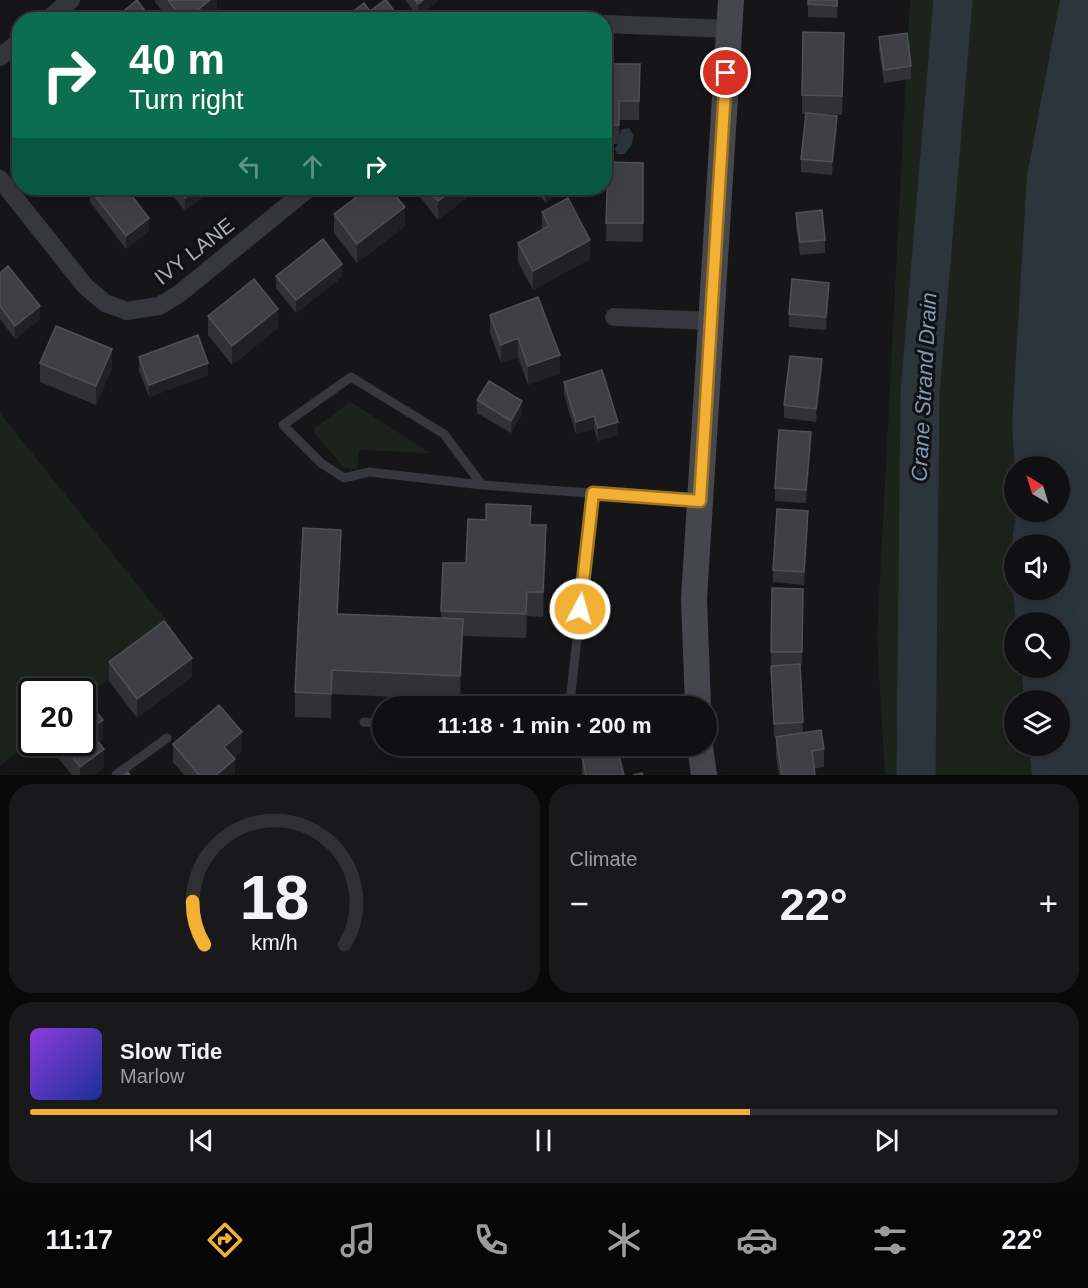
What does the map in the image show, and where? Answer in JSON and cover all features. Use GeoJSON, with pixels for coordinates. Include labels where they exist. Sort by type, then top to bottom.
{"type":"FeatureCollection","features":[{"type":"Feature","properties":{"kind":"street"},"geometry":{"type":"LineString","coordinates":[[57,12],[71,0]]}},
{"type":"Feature","properties":{"kind":"street"},"geometry":{"type":"LineString","coordinates":[[698,696],[694,599],[731,0]]}},
{"type":"Feature","properties":{"kind":"street"},"geometry":{"type":"LineString","coordinates":[[612,24],[729,29]]}},
{"type":"Feature","properties":{"kind":"street"},"geometry":{"type":"LineString","coordinates":[[0,57],[12,47]]}},
{"type":"Feature","properties":{"kind":"street","name":"IVY LANE"},"geometry":{"type":"LineString","coordinates":[[0,179],[12,194]]}},
{"type":"Feature","properties":{"kind":"street","name":"IVY LANE"},"geometry":{"type":"LineString","coordinates":[[13,195],[86,286],[105,303],[128,311],[159,306],[179,294],[300,195]]}},
{"type":"Feature","properties":{"kind":"street"},"geometry":{"type":"LineString","coordinates":[[614,317],[712,321]]}},
{"type":"Feature","properties":{"kind":"street"},"geometry":{"type":"LineString","coordinates":[[701,756],[704,775]]}},
{"type":"Feature","properties":{"kind":"lane"},"geometry":{"type":"LineString","coordinates":[[482,485],[444,434],[351,377],[283,425],[321,463],[344,478],[369,472],[482,485],[700,501]]}},
{"type":"Feature","properties":{"kind":"lane"},"geometry":{"type":"LineString","coordinates":[[571,696],[593,493]]}},
{"type":"Feature","properties":{"kind":"lane"},"geometry":{"type":"LineString","coordinates":[[364,722],[372,723]]}},
{"type":"Feature","properties":{"kind":"lane"},"geometry":{"type":"LineString","coordinates":[[116,775],[166,738]]}},
{"type":"Feature","properties":{"kind":"shaded area"},"geometry":{"type":"Polygon","coordinates":[[[910,0],[1088,0],[1088,775],[885,775],[877,637],[910,0]]]}},
{"type":"Feature","properties":{"kind":"shaded area"},"geometry":{"type":"Polygon","coordinates":[[[1060,0],[1088,0],[1088,775],[1032,775],[1030,756],[1070,756],[1070,690],[1023,690],[1022,678],[1070,678],[1070,612],[1015,612],[1014,600],[1070,600],[1070,534],[1013,534],[1015,522],[1070,522],[1070,456],[1014,456],[1012,423],[1027,176],[1060,0]]]}},
{"type":"Feature","properties":{"kind":"shaded area"},"geometry":{"type":"Polygon","coordinates":[[[629,128],[634,135],[631,146],[624,154],[617,154],[615,149],[621,131],[629,128]]]}},
{"type":"Feature","properties":{"kind":"shaded area"},"geometry":{"type":"Polygon","coordinates":[[[350,402],[430,453],[359,450],[357,469],[344,468],[314,432],[315,428],[350,402]]]}},
{"type":"Feature","properties":{"kind":"shaded area"},"geometry":{"type":"Polygon","coordinates":[[[0,413],[172,628],[96,689],[96,678],[18,678],[18,751],[0,766],[0,413]]]}},
{"type":"Feature","properties":{"kind":"building"},"geometry":{"type":"Polygon","coordinates":[[[137,0],[146,12],[123,12],[137,0]]]}},
{"type":"Feature","properties":{"kind":"building"},"geometry":{"type":"Polygon","coordinates":[[[168,0],[210,0],[195,12],[177,12],[168,0]]]}},
{"type":"Feature","properties":{"kind":"building"},"geometry":{"type":"Polygon","coordinates":[[[386,0],[395,12],[352,12],[364,3],[370,11],[386,0]]]}},
{"type":"Feature","properties":{"kind":"building"},"geometry":{"type":"Polygon","coordinates":[[[808,0],[837,0],[837,6],[808,4],[808,0]]]}},
{"type":"Feature","properties":{"kind":"building"},"geometry":{"type":"Polygon","coordinates":[[[803,32],[844,33],[842,96],[802,95],[803,32]]]}},
{"type":"Feature","properties":{"kind":"building"},"geometry":{"type":"Polygon","coordinates":[[[907,33],[911,66],[884,70],[879,37],[907,33]]]}},
{"type":"Feature","properties":{"kind":"building"},"geometry":{"type":"Polygon","coordinates":[[[612,64],[640,64],[639,101],[619,101],[619,125],[612,125],[612,64]]]}},
{"type":"Feature","properties":{"kind":"building"},"geometry":{"type":"Polygon","coordinates":[[[806,113],[837,116],[832,162],[801,159],[806,113]]]}},
{"type":"Feature","properties":{"kind":"building"},"geometry":{"type":"Polygon","coordinates":[[[612,162],[643,163],[643,223],[606,223],[607,195],[612,195],[612,162]]]}},
{"type":"Feature","properties":{"kind":"building"},"geometry":{"type":"Polygon","coordinates":[[[95,195],[131,195],[149,218],[126,236],[95,195]]]}},
{"type":"Feature","properties":{"kind":"building"},"geometry":{"type":"Polygon","coordinates":[[[360,195],[395,195],[405,207],[357,244],[334,214],[360,195]]]}},
{"type":"Feature","properties":{"kind":"building"},"geometry":{"type":"Polygon","coordinates":[[[433,195],[446,195],[438,201],[433,195]]]}},
{"type":"Feature","properties":{"kind":"building"},"geometry":{"type":"Polygon","coordinates":[[[568,198],[590,240],[533,271],[518,243],[549,226],[542,212],[568,198]]]}},
{"type":"Feature","properties":{"kind":"building"},"geometry":{"type":"Polygon","coordinates":[[[822,210],[825,240],[800,242],[796,213],[822,210]]]}},
{"type":"Feature","properties":{"kind":"building"},"geometry":{"type":"Polygon","coordinates":[[[323,239],[342,264],[296,300],[276,276],[323,239]]]}},
{"type":"Feature","properties":{"kind":"building"},"geometry":{"type":"Polygon","coordinates":[[[8,266],[40,306],[15,326],[0,306],[0,273],[8,266]]]}},
{"type":"Feature","properties":{"kind":"building"},"geometry":{"type":"Polygon","coordinates":[[[254,279],[278,309],[232,346],[208,316],[254,279]]]}},
{"type":"Feature","properties":{"kind":"building"},"geometry":{"type":"Polygon","coordinates":[[[792,279],[829,283],[826,317],[789,314],[792,279]]]}},
{"type":"Feature","properties":{"kind":"building"},"geometry":{"type":"Polygon","coordinates":[[[538,297],[560,355],[528,366],[518,338],[501,345],[490,315],[538,297]]]}},
{"type":"Feature","properties":{"kind":"building"},"geometry":{"type":"Polygon","coordinates":[[[56,326],[112,349],[96,386],[40,363],[56,326]]]}},
{"type":"Feature","properties":{"kind":"building"},"geometry":{"type":"Polygon","coordinates":[[[198,335],[208,363],[149,385],[139,357],[198,335]]]}},
{"type":"Feature","properties":{"kind":"building"},"geometry":{"type":"Polygon","coordinates":[[[790,356],[822,359],[816,409],[784,405],[790,356]]]}},
{"type":"Feature","properties":{"kind":"building"},"geometry":{"type":"Polygon","coordinates":[[[602,370],[618,422],[598,428],[594,416],[576,422],[564,382],[602,370]]]}},
{"type":"Feature","properties":{"kind":"building"},"geometry":{"type":"Polygon","coordinates":[[[489,381],[522,401],[511,421],[477,400],[489,381]]]}},
{"type":"Feature","properties":{"kind":"building"},"geometry":{"type":"Polygon","coordinates":[[[779,430],[811,432],[806,490],[775,488],[779,430]]]}},
{"type":"Feature","properties":{"kind":"building"},"geometry":{"type":"Polygon","coordinates":[[[486,504],[531,506],[530,525],[546,525],[543,592],[527,592],[526,614],[441,611],[443,563],[466,563],[468,519],[486,520],[486,504]]]}},
{"type":"Feature","properties":{"kind":"building"},"geometry":{"type":"Polygon","coordinates":[[[777,509],[808,511],[804,572],[773,570],[777,509]]]}},
{"type":"Feature","properties":{"kind":"building"},"geometry":{"type":"Polygon","coordinates":[[[303,528],[341,530],[337,614],[463,619],[460,676],[332,670],[331,694],[295,692],[303,528]]]}},
{"type":"Feature","properties":{"kind":"building"},"geometry":{"type":"Polygon","coordinates":[[[772,588],[803,589],[802,652],[771,652],[772,588]]]}},
{"type":"Feature","properties":{"kind":"building"},"geometry":{"type":"Polygon","coordinates":[[[164,621],[192,658],[137,699],[109,662],[164,621]]]}},
{"type":"Feature","properties":{"kind":"building"},"geometry":{"type":"Polygon","coordinates":[[[800,664],[803,722],[774,724],[771,666],[800,664]]]}},
{"type":"Feature","properties":{"kind":"building"},"geometry":{"type":"Polygon","coordinates":[[[219,705],[242,732],[224,747],[235,759],[216,775],[199,775],[173,744],[219,705]]]}},
{"type":"Feature","properties":{"kind":"building"},"geometry":{"type":"Polygon","coordinates":[[[96,711],[103,720],[96,725],[96,711]]]}},
{"type":"Feature","properties":{"kind":"building"},"geometry":{"type":"Polygon","coordinates":[[[821,730],[824,749],[812,751],[815,775],[782,775],[776,737],[821,730]]]}},
{"type":"Feature","properties":{"kind":"building"},"geometry":{"type":"Polygon","coordinates":[[[96,739],[104,749],[96,755],[96,739]]]}},
{"type":"Feature","properties":{"kind":"building"},"geometry":{"type":"Polygon","coordinates":[[[72,756],[95,756],[80,767],[72,756]]]}},
{"type":"Feature","properties":{"kind":"building"},"geometry":{"type":"Polygon","coordinates":[[[619,756],[624,775],[586,775],[582,757],[619,756]]]}},
{"type":"Feature","properties":{"kind":"waterway","name":"Crane Strand Drain"},"geometry":{"type":"LineString","coordinates":[[916,775],[920,393],[953,0]]}},
{"type":"Feature","properties":{"kind":"route"},"geometry":{"type":"LineString","coordinates":[[580,609],[593,493],[700,501],[726,73]]}}]}
